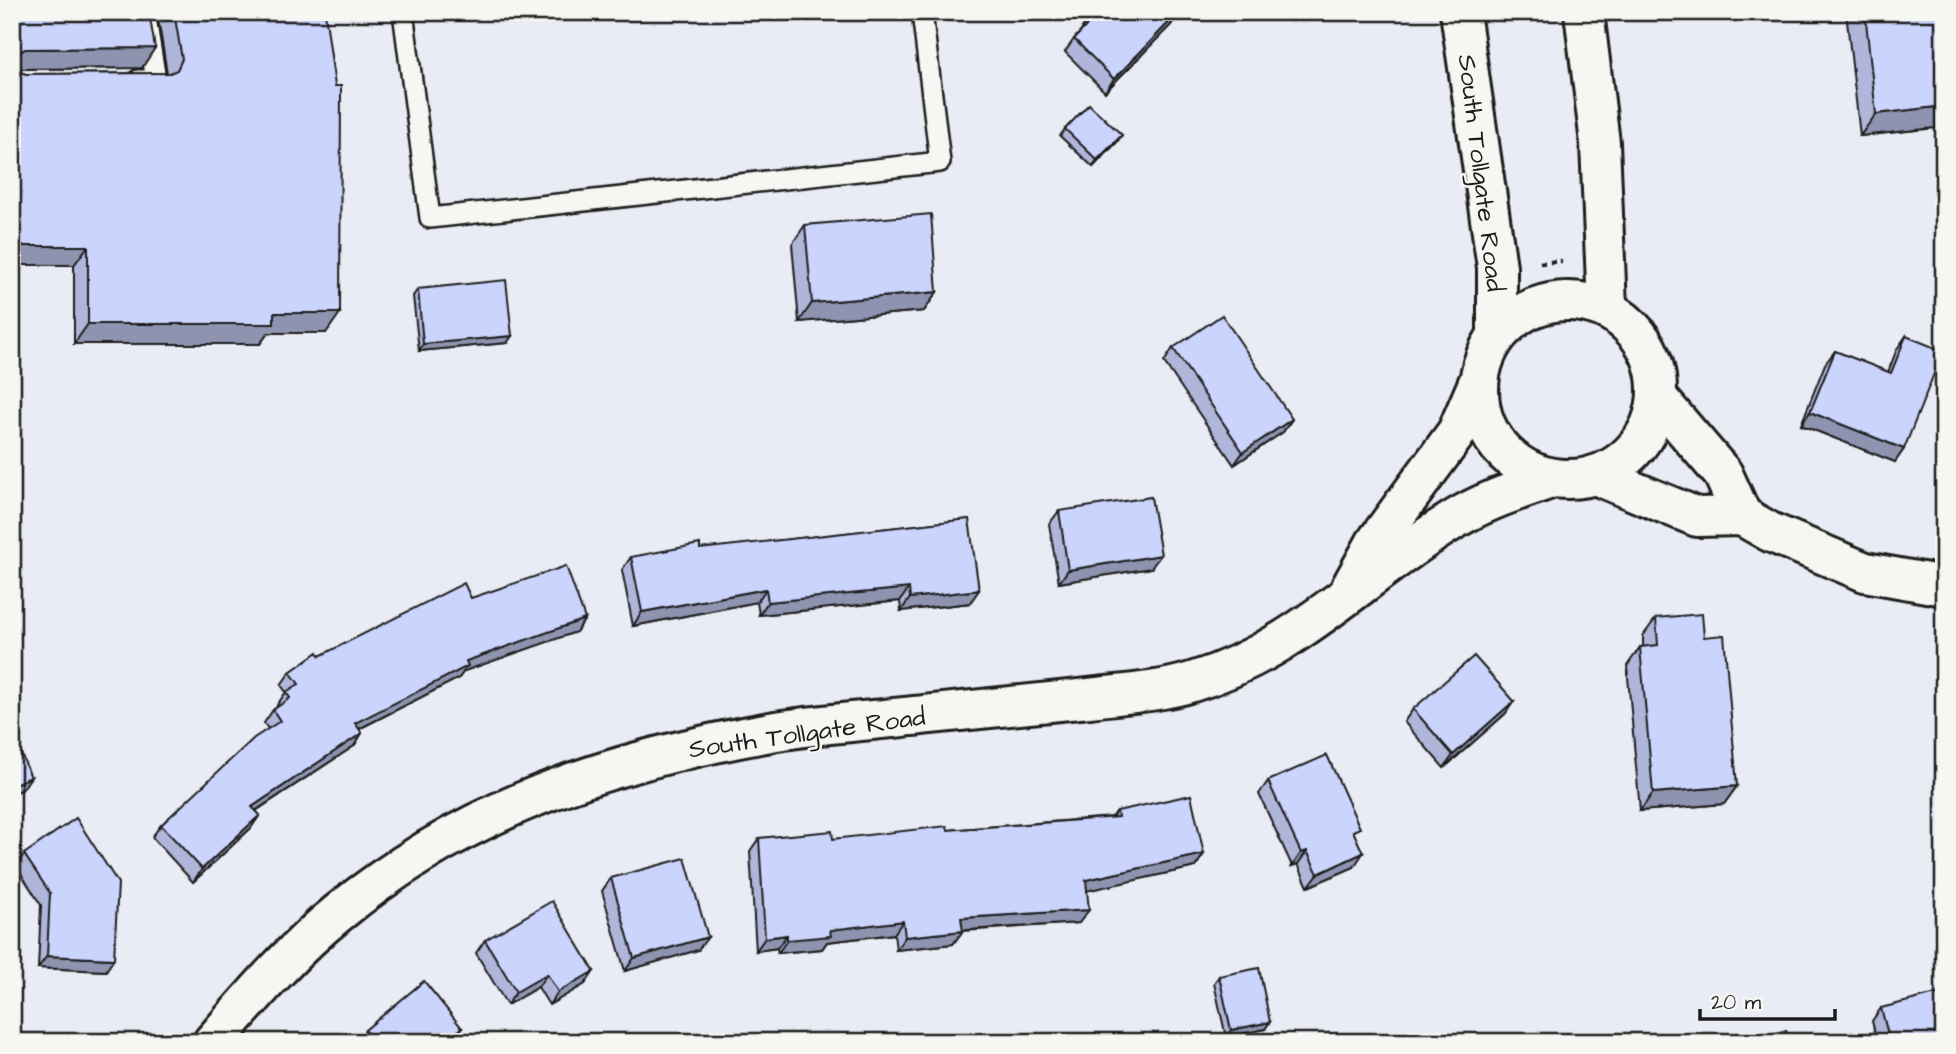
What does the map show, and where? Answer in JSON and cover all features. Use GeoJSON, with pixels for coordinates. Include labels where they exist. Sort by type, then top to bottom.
{"type":"FeatureCollection","features":[{"type":"Feature","properties":{"kind":"street","name":"South Tollgate Road"},"geometry":{"type":"LineString","coordinates":[[1460,12],[1497,267],[1497,334]]}},
{"type":"Feature","properties":{"kind":"street"},"geometry":{"type":"LineString","coordinates":[[1584,12],[1600,143],[1607,308]]}},
{"type":"Feature","properties":{"kind":"street"},"geometry":{"type":"LineString","coordinates":[[1555,300],[1580,300],[1607,308],[1629,323],[1646,346],[1656,371],[1657,397],[1654,416],[1642,441],[1615,466],[1595,475],[1548,480],[1510,458],[1497,445],[1485,425],[1479,404],[1478,383],[1483,359],[1497,334],[1515,317],[1535,305],[1555,300]]}},
{"type":"Feature","properties":{"kind":"street","name":"South Tollgate Road"},"geometry":{"type":"LineString","coordinates":[[1345,598],[1376,542],[1457,432],[1478,383]]}},
{"type":"Feature","properties":{"kind":"street"},"geometry":{"type":"LineString","coordinates":[[1657,397],[1723,474],[1742,516]]}},
{"type":"Feature","properties":{"kind":"street"},"geometry":{"type":"LineString","coordinates":[[1595,475],[1697,517],[1742,516],[1770,532],[1865,572],[1944,586]]}},
{"type":"Feature","properties":{"kind":"street","name":"South Tollgate Road"},"geometry":{"type":"LineString","coordinates":[[213,1042],[336,914],[407,861],[477,821],[561,784],[669,753],[779,731],[1105,696],[1189,683],[1258,657],[1453,520],[1502,496],[1548,480]]}},
{"type":"Feature","properties":{"kind":"lane"},"geometry":{"type":"LineString","coordinates":[[117,80],[156,80],[145,12]]}},
{"type":"Feature","properties":{"kind":"lane"},"geometry":{"type":"LineString","coordinates":[[403,12],[430,218],[940,162],[922,12]]}},
{"type":"Feature","properties":{"kind":"path"},"geometry":{"type":"LineString","coordinates":[[1527,264],[1564,261]]}},
{"type":"Feature","properties":{"kind":"building"},"geometry":{"type":"Polygon","coordinates":[[[12,12],[149,12],[155,48],[25,49],[15,55],[13,62],[19,72],[26,74],[170,73],[177,70],[182,59],[174,12],[325,12],[335,86],[341,86],[340,313],[274,313],[274,324],[88,324],[88,246],[12,246],[12,12]]]}},
{"type":"Feature","properties":{"kind":"building"},"geometry":{"type":"Polygon","coordinates":[[[1094,12],[1179,12],[1114,79],[1074,39],[1094,18],[1091,15],[1094,12]]]}},
{"type":"Feature","properties":{"kind":"building"},"geometry":{"type":"Polygon","coordinates":[[[1865,12],[1944,12],[1944,106],[1876,114],[1865,12]]]}},
{"type":"Feature","properties":{"kind":"building"},"geometry":{"type":"Polygon","coordinates":[[[1089,104],[1122,135],[1097,160],[1065,129],[1089,104]]]}},
{"type":"Feature","properties":{"kind":"building"},"geometry":{"type":"Polygon","coordinates":[[[931,214],[937,292],[812,303],[805,225],[931,214]]]}},
{"type":"Feature","properties":{"kind":"building"},"geometry":{"type":"Polygon","coordinates":[[[506,280],[512,336],[423,344],[418,289],[506,280]]]}},
{"type":"Feature","properties":{"kind":"building"},"geometry":{"type":"Polygon","coordinates":[[[1222,315],[1292,419],[1243,452],[1173,348],[1222,315]]]}},
{"type":"Feature","properties":{"kind":"building"},"geometry":{"type":"Polygon","coordinates":[[[1906,336],[1943,351],[1904,449],[1810,412],[1835,351],[1891,373],[1906,336]]]}},
{"type":"Feature","properties":{"kind":"building"},"geometry":{"type":"Polygon","coordinates":[[[1151,497],[1161,555],[1068,570],[1059,511],[1151,497]]]}},
{"type":"Feature","properties":{"kind":"building"},"geometry":{"type":"Polygon","coordinates":[[[969,519],[979,590],[910,598],[909,588],[768,602],[766,589],[642,612],[631,557],[700,544],[700,549],[969,519]]]}},
{"type":"Feature","properties":{"kind":"building"},"geometry":{"type":"Polygon","coordinates":[[[566,566],[585,619],[466,661],[468,666],[355,723],[362,733],[252,807],[260,815],[202,869],[161,825],[254,738],[280,721],[273,710],[290,698],[286,692],[299,684],[290,672],[318,652],[320,656],[464,583],[471,598],[566,566]]]}},
{"type":"Feature","properties":{"kind":"building"},"geometry":{"type":"Polygon","coordinates":[[[1702,614],[1704,637],[1724,635],[1737,786],[1653,793],[1640,647],[1658,645],[1656,618],[1702,614]]]}},
{"type":"Feature","properties":{"kind":"building"},"geometry":{"type":"Polygon","coordinates":[[[1474,656],[1514,701],[1453,755],[1413,709],[1474,656]]]}},
{"type":"Feature","properties":{"kind":"building"},"geometry":{"type":"Polygon","coordinates":[[[12,733],[31,777],[12,785],[12,733]]]}},
{"type":"Feature","properties":{"kind":"building"},"geometry":{"type":"Polygon","coordinates":[[[1327,755],[1360,828],[1353,831],[1363,853],[1318,874],[1307,851],[1301,853],[1268,781],[1327,755]]]}},
{"type":"Feature","properties":{"kind":"building"},"geometry":{"type":"Polygon","coordinates":[[[1191,795],[1204,854],[1086,880],[1089,910],[961,918],[963,931],[905,937],[903,921],[830,930],[831,936],[787,940],[787,935],[765,938],[759,838],[832,831],[833,839],[947,826],[948,830],[1118,817],[1117,811],[1191,795]]]}},
{"type":"Feature","properties":{"kind":"building"},"geometry":{"type":"Polygon","coordinates":[[[76,818],[118,883],[114,959],[47,956],[50,893],[24,854],[76,818]]]}},
{"type":"Feature","properties":{"kind":"building"},"geometry":{"type":"Polygon","coordinates":[[[685,858],[708,937],[634,958],[611,878],[685,858]]]}},
{"type":"Feature","properties":{"kind":"building"},"geometry":{"type":"Polygon","coordinates":[[[552,901],[594,971],[558,992],[547,974],[516,992],[485,940],[552,901]]]}},
{"type":"Feature","properties":{"kind":"building"},"geometry":{"type":"Polygon","coordinates":[[[1259,968],[1270,1022],[1231,1030],[1219,976],[1259,968]]]}},
{"type":"Feature","properties":{"kind":"building"},"geometry":{"type":"Polygon","coordinates":[[[424,981],[462,1028],[445,1042],[374,1042],[365,1030],[424,981]]]}},
{"type":"Feature","properties":{"kind":"building"},"geometry":{"type":"Polygon","coordinates":[[[1944,992],[1944,1042],[1890,1042],[1881,1008],[1944,992]]]}},
{"type":"Feature","properties":{"kind":"building"},"geometry":{"type":"Polygon","coordinates":[[[1786,1030],[1789,1042],[1747,1042],[1786,1030]]]}}]}
